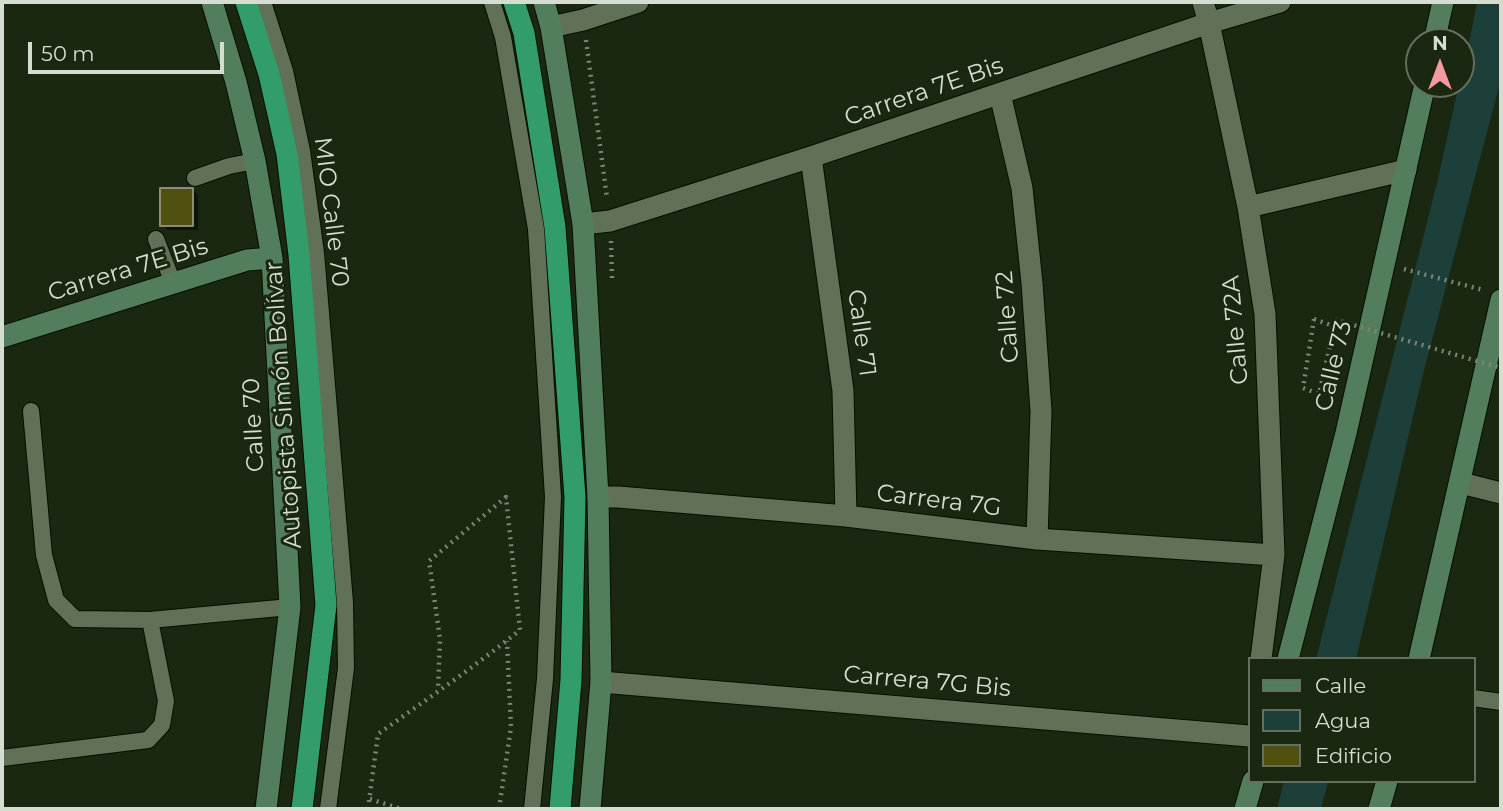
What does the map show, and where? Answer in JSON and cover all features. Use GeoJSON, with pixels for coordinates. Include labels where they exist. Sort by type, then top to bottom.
{"type":"FeatureCollection","features":[{"type":"Feature","properties":{"kind":"highway","name":"Autopista Simón Bolívar"},"geometry":{"type":"LineString","coordinates":[[246,2],[269,74],[287,154],[299,255],[326,605],[302,809]]}},
{"type":"Feature","properties":{"kind":"highway"},"geometry":{"type":"LineString","coordinates":[[514,2],[524,33],[555,227],[575,497],[571,680],[560,809]]}},
{"type":"Feature","properties":{"kind":"street","name":"Calle 70"},"geometry":{"type":"LineString","coordinates":[[212,2],[236,82],[255,161],[272,258],[289,607],[266,809]]}},
{"type":"Feature","properties":{"kind":"street"},"geometry":{"type":"LineString","coordinates":[[544,2],[551,27],[583,224],[598,497],[601,682],[590,809]]}},
{"type":"Feature","properties":{"kind":"street"},"geometry":{"type":"LineString","coordinates":[[551,27],[583,20],[638,2]]}},
{"type":"Feature","properties":{"kind":"street","name":"Calle 72A"},"geometry":{"type":"LineString","coordinates":[[1203,2],[1248,207],[1265,314],[1274,555],[1261,657]]}},
{"type":"Feature","properties":{"kind":"street","name":"Carrera 7E Bis"},"geometry":{"type":"LineString","coordinates":[[583,224],[611,221],[811,157],[1209,23],[1280,2]]}},
{"type":"Feature","properties":{"kind":"street"},"geometry":{"type":"LineString","coordinates":[[1437,28],[1443,2]]}},
{"type":"Feature","properties":{"kind":"street","name":"Calle 72"},"geometry":{"type":"LineString","coordinates":[[1000,94],[1022,188],[1032,283],[1041,411],[1037,539]]}},
{"type":"Feature","properties":{"kind":"street","name":"Calle 73"},"geometry":{"type":"LineString","coordinates":[[1289,657],[1346,433],[1422,98]]}},
{"type":"Feature","properties":{"kind":"street","name":"Calle 71"},"geometry":{"type":"LineString","coordinates":[[811,157],[843,391],[846,516]]}},
{"type":"Feature","properties":{"kind":"street"},"geometry":{"type":"LineString","coordinates":[[1248,207],[1406,170]]}},
{"type":"Feature","properties":{"kind":"street","name":"Carrera 7E Bis"},"geometry":{"type":"LineString","coordinates":[[2,337],[247,260],[272,258]]}},
{"type":"Feature","properties":{"kind":"street"},"geometry":{"type":"LineString","coordinates":[[1419,657],[1501,300]]}},
{"type":"Feature","properties":{"kind":"street"},"geometry":{"type":"LineString","coordinates":[[1461,483],[1501,493]]}},
{"type":"Feature","properties":{"kind":"street","name":"Carrera 7G"},"geometry":{"type":"LineString","coordinates":[[598,497],[846,516],[1037,539],[1274,555]]}},
{"type":"Feature","properties":{"kind":"street","name":"Carrera 7G Bis"},"geometry":{"type":"LineString","coordinates":[[601,682],[1248,731]]}},
{"type":"Feature","properties":{"kind":"street"},"geometry":{"type":"LineString","coordinates":[[1245,809],[1252,783]]}},
{"type":"Feature","properties":{"kind":"street"},"geometry":{"type":"LineString","coordinates":[[1379,809],[1386,783]]}},
{"type":"Feature","properties":{"kind":"lane","name":"MIO Calle 70"},"geometry":{"type":"LineString","coordinates":[[263,2],[285,71],[302,151],[316,253],[345,603],[346,668],[328,809]]}},
{"type":"Feature","properties":{"kind":"lane"},"geometry":{"type":"LineString","coordinates":[[492,2],[503,37],[536,229],[553,497],[545,679],[532,809]]}},
{"type":"Feature","properties":{"kind":"lane"},"geometry":{"type":"LineString","coordinates":[[195,178],[229,166],[255,161]]}},
{"type":"Feature","properties":{"kind":"lane"},"geometry":{"type":"LineString","coordinates":[[156,239],[173,283]]}},
{"type":"Feature","properties":{"kind":"lane"},"geometry":{"type":"LineString","coordinates":[[31,411],[44,555],[56,600],[75,619],[150,620],[289,607]]}},
{"type":"Feature","properties":{"kind":"lane"},"geometry":{"type":"LineString","coordinates":[[2,758],[148,740],[162,725],[166,701],[150,620]]}},
{"type":"Feature","properties":{"kind":"lane"},"geometry":{"type":"LineString","coordinates":[[1475,698],[1501,702]]}},
{"type":"Feature","properties":{"kind":"path"},"geometry":{"type":"LineString","coordinates":[[1408,270],[1455,282]]}},
{"type":"Feature","properties":{"kind":"path"},"geometry":{"type":"LineString","coordinates":[[1351,333],[1314,319],[1303,387],[1318,394],[1336,320],[1501,368]]}},
{"type":"Feature","properties":{"kind":"path"},"geometry":{"type":"LineString","coordinates":[[368,809],[378,734],[438,691],[508,640],[520,630],[506,497],[429,562],[440,639],[438,691]]}},
{"type":"Feature","properties":{"kind":"path"},"geometry":{"type":"LineString","coordinates":[[499,809],[511,727],[508,640]]}},
{"type":"Feature","properties":{"kind":"path"},"geometry":{"type":"LineString","coordinates":[[370,799],[401,809]]}},
{"type":"Feature","properties":{"kind":"water"},"geometry":{"type":"Polygon","coordinates":[[[1477,2],[1501,2],[1501,79],[1423,374],[1356,657],[1317,657],[1437,183],[1456,98],[1475,98],[1475,28],[1472,28],[1477,2]]]}},
{"type":"Feature","properties":{"kind":"water"},"geometry":{"type":"Polygon","coordinates":[[[1284,783],[1328,783],[1321,809],[1277,809],[1284,783]]]}},
{"type":"Feature","properties":{"kind":"building"},"geometry":{"type":"Polygon","coordinates":[[[160,188],[193,188],[193,226],[160,226],[160,188]]]}}]}
